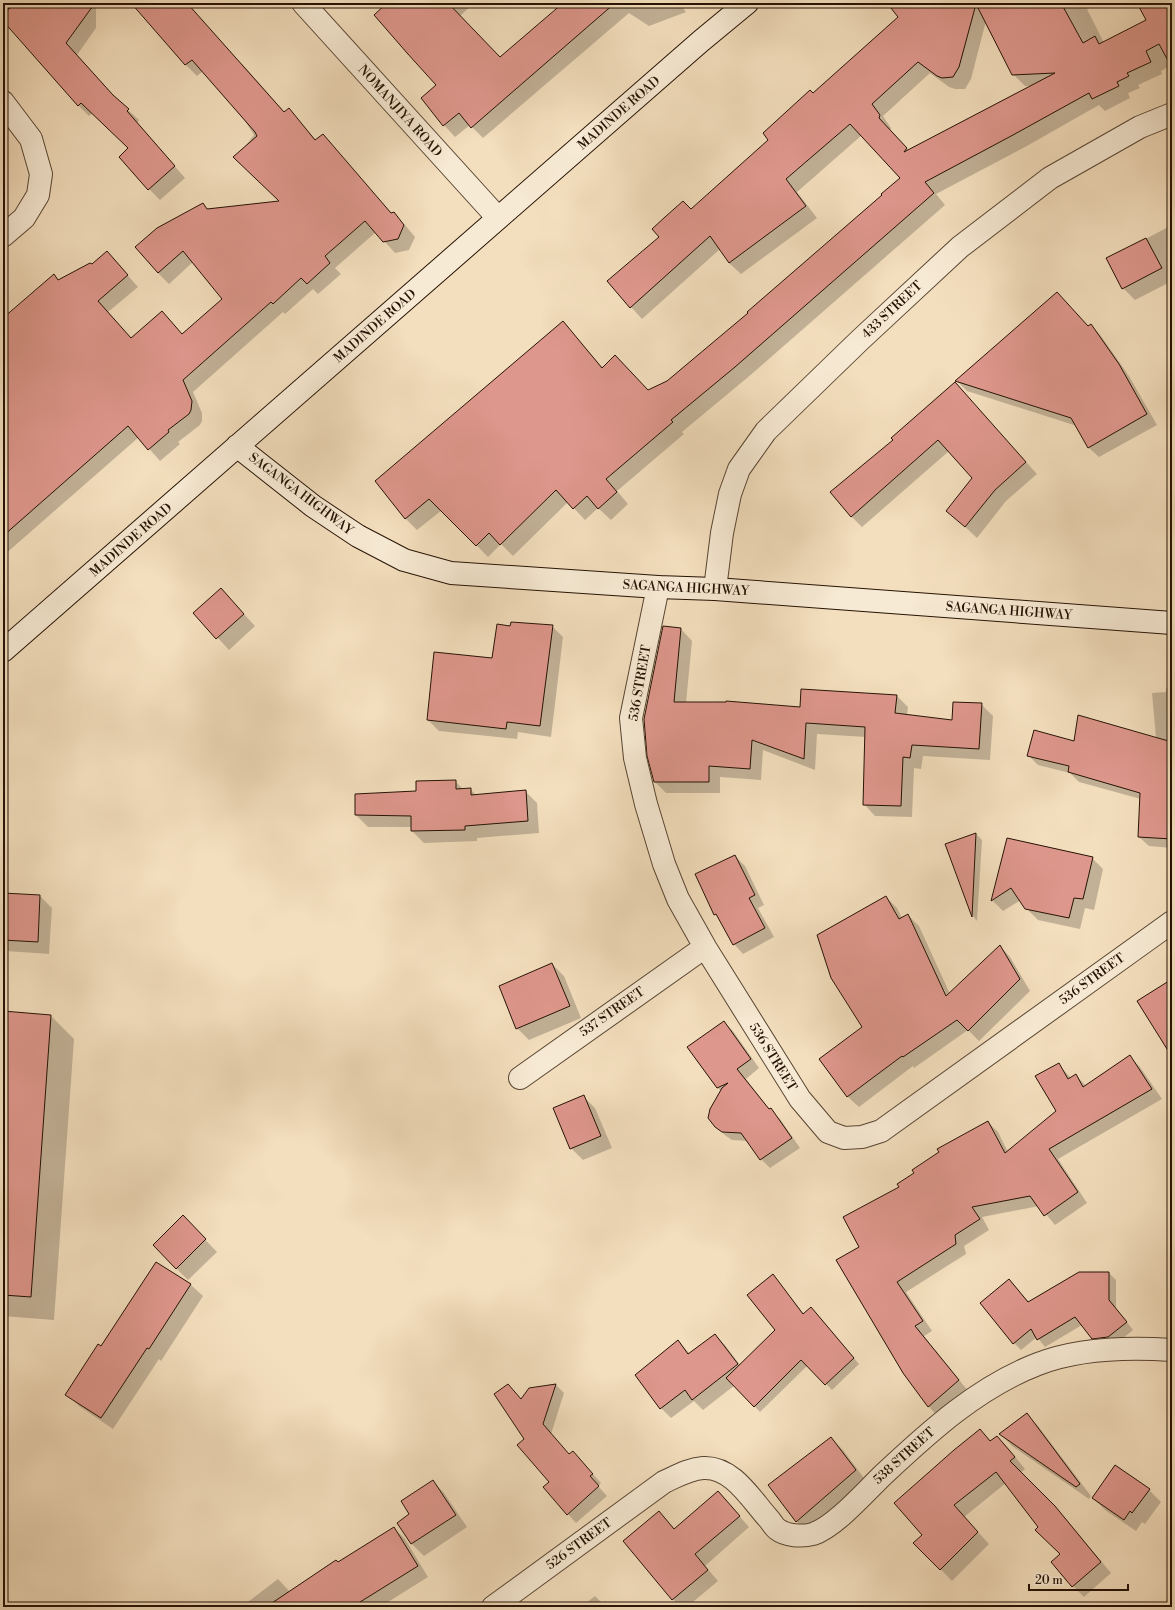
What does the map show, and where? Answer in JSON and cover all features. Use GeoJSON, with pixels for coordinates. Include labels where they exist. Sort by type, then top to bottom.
{"type":"FeatureCollection","features":[{"type":"Feature","properties":{"kind":"street","name":"NOMANJIYA ROAD"},"geometry":{"type":"LineString","coordinates":[[302,3],[498,218]]}},
{"type":"Feature","properties":{"kind":"street","name":"MADINDE ROAD"},"geometry":{"type":"LineString","coordinates":[[3,651],[701,41],[747,3]]}},
{"type":"Feature","properties":{"kind":"street"},"geometry":{"type":"LineString","coordinates":[[3,102],[31,139],[41,174],[38,195],[31,207],[24,218],[3,236]]}},
{"type":"Feature","properties":{"kind":"street","name":"433 STREET"},"geometry":{"type":"LineString","coordinates":[[715,589],[722,533],[730,494],[739,469],[766,431],[860,340],[960,247],[1050,178],[1140,128],[1172,114]]}},
{"type":"Feature","properties":{"kind":"street","name":"SAGANGA HIGHWAY"},"geometry":{"type":"LineString","coordinates":[[238,446],[313,506],[358,536],[404,560],[451,573],[658,587],[715,589],[1172,623]]}},
{"type":"Feature","properties":{"kind":"street","name":"536 STREET"},"geometry":{"type":"LineString","coordinates":[[658,587],[632,718],[636,758],[646,804],[664,864],[678,899],[705,947],[800,1099],[828,1132],[844,1138],[862,1137],[881,1131],[1172,922]]}},
{"type":"Feature","properties":{"kind":"street","name":"537 STREET"},"geometry":{"type":"LineString","coordinates":[[520,1078],[705,947]]}},
{"type":"Feature","properties":{"kind":"street","name":"538 STREET"},"geometry":{"type":"LineString","coordinates":[[664,1482],[690,1470],[705,1468],[718,1470],[730,1476],[778,1530],[792,1535],[812,1534],[825,1529],[927,1434],[967,1403],[1000,1381],[1038,1364],[1078,1354],[1138,1348],[1172,1350]]}},
{"type":"Feature","properties":{"kind":"street","name":"526 STREET"},"geometry":{"type":"LineString","coordinates":[[494,1607],[664,1482]]}},
{"type":"Feature","properties":{"kind":"building"},"geometry":{"type":"Polygon","coordinates":[[[16,3],[95,3],[66,43],[113,95],[129,109],[127,111],[175,166],[148,190],[119,157],[128,148],[81,103],[78,106],[3,21],[3,14],[16,3]]]}},
{"type":"Feature","properties":{"kind":"building"},"geometry":{"type":"Polygon","coordinates":[[[131,3],[187,3],[284,112],[289,108],[315,140],[323,134],[391,213],[394,212],[404,225],[398,239],[383,242],[365,221],[325,256],[330,263],[307,284],[301,278],[273,304],[271,302],[183,380],[192,401],[191,410],[189,414],[168,430],[169,432],[148,450],[128,426],[3,536],[3,318],[54,274],[58,280],[90,263],[92,264],[107,251],[128,275],[98,301],[131,338],[162,311],[182,334],[222,299],[183,251],[158,273],[135,247],[157,228],[203,203],[207,209],[279,201],[233,157],[257,136],[255,132],[192,60],[185,65],[131,3]]]}},
{"type":"Feature","properties":{"kind":"building"},"geometry":{"type":"Polygon","coordinates":[[[387,3],[448,3],[500,57],[563,3],[615,3],[471,128],[459,113],[443,126],[421,98],[436,85],[374,15],[387,3]]]}},
{"type":"Feature","properties":{"kind":"building"},"geometry":{"type":"Polygon","coordinates":[[[887,3],[1061,3],[1083,43],[1095,36],[1099,44],[1146,20],[1137,3],[1172,3],[1172,68],[1159,44],[1146,51],[1151,62],[1127,73],[1129,76],[1117,82],[1119,86],[1092,99],[1089,93],[925,182],[934,193],[735,367],[671,420],[673,422],[606,479],[617,492],[598,509],[587,496],[573,509],[556,490],[500,545],[489,533],[476,546],[429,499],[405,519],[375,481],[563,321],[602,368],[615,355],[648,390],[667,381],[748,313],[747,312],[900,178],[850,124],[786,179],[806,206],[729,263],[710,236],[630,308],[607,281],[659,237],[652,229],[665,217],[683,201],[691,209],[768,140],[763,133],[810,90],[813,93],[898,17],[887,3]],[[976,4],[959,67],[953,77],[942,78],[937,76],[918,62],[872,104],[880,115],[879,118],[907,148],[904,152],[1055,73],[1012,75],[976,4]]]}},
{"type":"Feature","properties":{"kind":"building"},"geometry":{"type":"Polygon","coordinates":[[[1146,238],[1162,268],[1122,289],[1106,258],[1146,238]]]}},
{"type":"Feature","properties":{"kind":"building"},"geometry":{"type":"Polygon","coordinates":[[[1057,292],[1088,326],[1091,324],[1119,364],[1147,414],[1088,448],[1071,418],[955,381],[1057,292]]]}},
{"type":"Feature","properties":{"kind":"building"},"geometry":{"type":"Polygon","coordinates":[[[955,382],[1026,462],[995,490],[965,527],[946,511],[972,478],[938,440],[851,517],[830,492],[893,440],[891,438],[955,382]]]}},
{"type":"Feature","properties":{"kind":"building"},"geometry":{"type":"Polygon","coordinates":[[[221,588],[244,614],[216,639],[193,613],[221,588]]]}},
{"type":"Feature","properties":{"kind":"building"},"geometry":{"type":"Polygon","coordinates":[[[511,622],[553,625],[540,726],[507,722],[506,729],[427,720],[434,652],[492,658],[497,624],[510,626],[511,622]]]}},
{"type":"Feature","properties":{"kind":"building"},"geometry":{"type":"Polygon","coordinates":[[[663,626],[681,628],[674,702],[726,701],[800,707],[801,689],[897,695],[895,713],[952,720],[953,702],[982,703],[979,749],[912,745],[910,758],[903,757],[901,806],[863,805],[865,727],[806,723],[804,759],[752,740],[750,769],[709,766],[709,782],[654,782],[647,756],[644,719],[663,626]]]}},
{"type":"Feature","properties":{"kind":"building"},"geometry":{"type":"Polygon","coordinates":[[[1078,715],[1172,742],[1172,839],[1138,837],[1140,793],[1068,772],[1069,766],[1027,756],[1034,730],[1074,741],[1078,715]]]}},
{"type":"Feature","properties":{"kind":"building"},"geometry":{"type":"Polygon","coordinates":[[[456,780],[456,789],[471,788],[471,795],[526,790],[528,821],[465,826],[465,830],[411,831],[411,816],[355,815],[355,794],[416,791],[416,781],[456,780]]]}},
{"type":"Feature","properties":{"kind":"building"},"geometry":{"type":"Polygon","coordinates":[[[976,833],[972,917],[945,844],[976,833]]]}},
{"type":"Feature","properties":{"kind":"building"},"geometry":{"type":"Polygon","coordinates":[[[1007,838],[1093,857],[1083,899],[1074,898],[1069,918],[1025,909],[1011,888],[991,901],[1007,838]]]}},
{"type":"Feature","properties":{"kind":"building"},"geometry":{"type":"Polygon","coordinates":[[[735,855],[755,895],[749,898],[765,928],[733,945],[716,914],[714,915],[695,874],[735,855]]]}},
{"type":"Feature","properties":{"kind":"building"},"geometry":{"type":"Polygon","coordinates":[[[3,893],[40,895],[38,942],[3,940],[3,893]]]}},
{"type":"Feature","properties":{"kind":"building"},"geometry":{"type":"Polygon","coordinates":[[[886,896],[899,919],[908,914],[946,996],[1000,945],[1020,979],[968,1031],[957,1020],[903,1057],[902,1056],[847,1097],[819,1059],[862,1027],[831,978],[817,935],[886,896]]]}},
{"type":"Feature","properties":{"kind":"building"},"geometry":{"type":"Polygon","coordinates":[[[552,963],[570,1006],[516,1029],[499,986],[552,963]]]}},
{"type":"Feature","properties":{"kind":"building"},"geometry":{"type":"Polygon","coordinates":[[[1172,979],[1172,1057],[1137,1001],[1172,979]]]}},
{"type":"Feature","properties":{"kind":"building"},"geometry":{"type":"Polygon","coordinates":[[[3,1011],[51,1015],[31,1297],[3,1295],[3,1011]]]}},
{"type":"Feature","properties":{"kind":"building"},"geometry":{"type":"Polygon","coordinates":[[[724,1021],[751,1059],[737,1069],[769,1109],[771,1108],[792,1138],[760,1160],[741,1133],[722,1132],[715,1127],[708,1118],[710,1109],[722,1088],[728,1083],[717,1088],[687,1047],[724,1021]]]}},
{"type":"Feature","properties":{"kind":"building"},"geometry":{"type":"Polygon","coordinates":[[[1130,1055],[1152,1089],[1049,1149],[1078,1192],[1044,1216],[1030,1196],[972,1207],[980,1219],[955,1235],[956,1244],[897,1282],[923,1321],[915,1326],[959,1380],[928,1407],[903,1373],[836,1260],[859,1247],[843,1217],[899,1187],[897,1184],[914,1173],[912,1170],[939,1152],[937,1149],[988,1121],[1005,1153],[1056,1111],[1035,1076],[1059,1063],[1068,1079],[1076,1074],[1083,1087],[1130,1055]]]}},
{"type":"Feature","properties":{"kind":"building"},"geometry":{"type":"Polygon","coordinates":[[[584,1095],[601,1136],[570,1149],[553,1108],[584,1095]]]}},
{"type":"Feature","properties":{"kind":"building"},"geometry":{"type":"Polygon","coordinates":[[[183,1215],[206,1239],[176,1269],[153,1245],[183,1215]]]}},
{"type":"Feature","properties":{"kind":"building"},"geometry":{"type":"Polygon","coordinates":[[[156,1262],[191,1284],[149,1349],[147,1348],[101,1418],[65,1395],[98,1344],[101,1346],[156,1262]]]}},
{"type":"Feature","properties":{"kind":"building"},"geometry":{"type":"Polygon","coordinates":[[[1079,1272],[1109,1272],[1109,1300],[1127,1322],[1108,1337],[1092,1339],[1075,1317],[1037,1340],[1031,1329],[1013,1344],[980,1303],[1009,1279],[1028,1302],[1079,1272]]]}},
{"type":"Feature","properties":{"kind":"building"},"geometry":{"type":"Polygon","coordinates":[[[773,1274],[803,1314],[811,1307],[854,1358],[825,1385],[801,1360],[754,1407],[726,1378],[775,1330],[747,1295],[773,1274]]]}},
{"type":"Feature","properties":{"kind":"building"},"geometry":{"type":"Polygon","coordinates":[[[715,1334],[738,1364],[692,1400],[685,1390],[660,1409],[635,1375],[678,1340],[688,1354],[715,1334]]]}},
{"type":"Feature","properties":{"kind":"building"},"geometry":{"type":"Polygon","coordinates":[[[508,1384],[521,1399],[529,1388],[556,1384],[543,1424],[569,1454],[573,1451],[593,1474],[590,1476],[599,1486],[567,1515],[543,1487],[549,1482],[517,1445],[524,1439],[494,1394],[508,1384]]]}},
{"type":"Feature","properties":{"kind":"building"},"geometry":{"type":"Polygon","coordinates":[[[1027,1413],[1080,1484],[1076,1487],[999,1434],[1027,1413]]]}},
{"type":"Feature","properties":{"kind":"building"},"geometry":{"type":"Polygon","coordinates":[[[980,1429],[990,1441],[997,1436],[1015,1457],[1010,1461],[1055,1506],[1101,1562],[1072,1587],[1051,1562],[1060,1554],[1035,1530],[1038,1527],[996,1472],[954,1505],[978,1532],[940,1570],[913,1543],[922,1535],[894,1503],[980,1429]]]}},
{"type":"Feature","properties":{"kind":"building"},"geometry":{"type":"Polygon","coordinates":[[[831,1437],[856,1470],[796,1522],[768,1485],[831,1437]]]}},
{"type":"Feature","properties":{"kind":"building"},"geometry":{"type":"Polygon","coordinates":[[[1115,1465],[1150,1489],[1132,1513],[1130,1511],[1124,1520],[1092,1498],[1115,1465]]]}},
{"type":"Feature","properties":{"kind":"building"},"geometry":{"type":"Polygon","coordinates":[[[433,1480],[456,1515],[411,1544],[397,1523],[409,1514],[401,1501],[433,1480]]]}},
{"type":"Feature","properties":{"kind":"building"},"geometry":{"type":"Polygon","coordinates":[[[718,1491],[740,1516],[695,1554],[708,1570],[672,1600],[623,1541],[659,1511],[674,1529],[718,1491]]]}},
{"type":"Feature","properties":{"kind":"building"},"geometry":{"type":"Polygon","coordinates":[[[394,1527],[418,1566],[352,1607],[266,1607],[336,1560],[338,1562],[394,1527]]]}}]}
